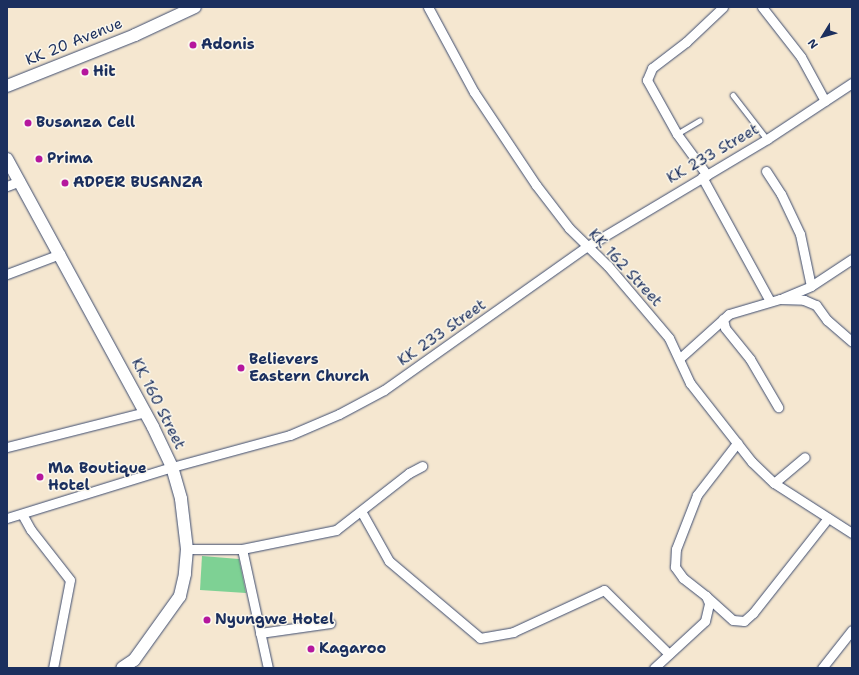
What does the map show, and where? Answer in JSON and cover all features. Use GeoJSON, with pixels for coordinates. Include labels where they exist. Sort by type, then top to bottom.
{"type":"FeatureCollection","features":[{"type":"Feature","properties":{"kind":"main road","name":"KK 20 Avenue"},"geometry":{"type":"LineString","coordinates":[[7,86],[135,35],[182,10],[195,7]]}},
{"type":"Feature","properties":{"kind":"main road","name":"KK 160 Street"},"geometry":{"type":"LineString","coordinates":[[7,159],[145,412],[172,466],[182,505],[187,549],[185,574],[180,596],[134,660],[122,668]]}},
{"type":"Feature","properties":{"kind":"street","name":"KK 162 Street"},"geometry":{"type":"LineString","coordinates":[[428,7],[488,115],[536,185],[586,247],[608,266],[669,338],[680,358],[690,383],[752,462],[774,483],[852,533]]}},
{"type":"Feature","properties":{"kind":"street"},"geometry":{"type":"LineString","coordinates":[[723,7],[686,42],[652,68],[648,77],[649,84],[677,134],[704,176],[770,301]]}},
{"type":"Feature","properties":{"kind":"street"},"geometry":{"type":"LineString","coordinates":[[762,7],[801,57],[825,101]]}},
{"type":"Feature","properties":{"kind":"street","name":"KK 233 Street"},"geometry":{"type":"LineString","coordinates":[[7,518],[172,466],[290,435],[378,393],[586,247],[767,139],[851,84]]}},
{"type":"Feature","properties":{"kind":"street"},"geometry":{"type":"LineString","coordinates":[[766,171],[781,194],[800,234],[811,286]]}},
{"type":"Feature","properties":{"kind":"street"},"geometry":{"type":"LineString","coordinates":[[7,186],[20,181]]}},
{"type":"Feature","properties":{"kind":"street"},"geometry":{"type":"LineString","coordinates":[[7,274],[60,254]]}},
{"type":"Feature","properties":{"kind":"street"},"geometry":{"type":"LineString","coordinates":[[680,358],[723,319],[738,309],[780,299],[811,286],[852,259]]}},
{"type":"Feature","properties":{"kind":"street"},"geometry":{"type":"LineString","coordinates":[[780,299],[804,300],[816,305],[828,320],[852,342]]}},
{"type":"Feature","properties":{"kind":"street"},"geometry":{"type":"LineString","coordinates":[[723,319],[725,328],[750,359],[778,407]]}},
{"type":"Feature","properties":{"kind":"street"},"geometry":{"type":"LineString","coordinates":[[7,447],[145,412]]}},
{"type":"Feature","properties":{"kind":"street"},"geometry":{"type":"LineString","coordinates":[[737,443],[697,495],[676,549],[675,567],[684,578],[734,620],[744,621],[753,613],[828,518]]}},
{"type":"Feature","properties":{"kind":"street"},"geometry":{"type":"LineString","coordinates":[[774,483],[806,456]]}},
{"type":"Feature","properties":{"kind":"street"},"geometry":{"type":"LineString","coordinates":[[187,549],[242,549],[326,534],[346,524],[361,511],[422,466]]}},
{"type":"Feature","properties":{"kind":"street"},"geometry":{"type":"LineString","coordinates":[[361,511],[389,560],[480,638],[513,632],[604,590],[669,654]]}},
{"type":"Feature","properties":{"kind":"street"},"geometry":{"type":"LineString","coordinates":[[22,514],[31,530],[70,580],[53,668]]}},
{"type":"Feature","properties":{"kind":"street"},"geometry":{"type":"LineString","coordinates":[[242,549],[268,668]]}},
{"type":"Feature","properties":{"kind":"street"},"geometry":{"type":"LineString","coordinates":[[654,668],[705,621],[709,603],[706,596]]}},
{"type":"Feature","properties":{"kind":"street"},"geometry":{"type":"LineString","coordinates":[[260,633],[330,623]]}},
{"type":"Feature","properties":{"kind":"street"},"geometry":{"type":"LineString","coordinates":[[823,668],[852,630]]}},
{"type":"Feature","properties":{"kind":"lane"},"geometry":{"type":"LineString","coordinates":[[733,95],[767,139]]}},
{"type":"Feature","properties":{"kind":"lane"},"geometry":{"type":"LineString","coordinates":[[677,134],[698,121]]}},
{"type":"Feature","properties":{"kind":"green space"},"geometry":{"type":"Polygon","coordinates":[[[202,556],[239,559],[246,593],[200,590],[202,556]]]}},
{"type":"Feature","properties":{"kind":"place","name":"Adonis"},"geometry":{"type":"Point","coordinates":[193,45]}},
{"type":"Feature","properties":{"kind":"place","name":"Hit"},"geometry":{"type":"Point","coordinates":[85,72]}},
{"type":"Feature","properties":{"kind":"place","name":"Busanza Cell"},"geometry":{"type":"Point","coordinates":[28,123]}},
{"type":"Feature","properties":{"kind":"place","name":"Prima"},"geometry":{"type":"Point","coordinates":[39,159]}},
{"type":"Feature","properties":{"kind":"place","name":"ADPER BUSANZA"},"geometry":{"type":"Point","coordinates":[65,183]}},
{"type":"Feature","properties":{"kind":"place","name":"Believers Eastern Church"},"geometry":{"type":"Point","coordinates":[241,368]}},
{"type":"Feature","properties":{"kind":"place","name":"Ma Boutique Hotel"},"geometry":{"type":"Point","coordinates":[40,477]}},
{"type":"Feature","properties":{"kind":"place","name":"Nyungwe Hotel"},"geometry":{"type":"Point","coordinates":[207,620]}},
{"type":"Feature","properties":{"kind":"place","name":"Kagaroo"},"geometry":{"type":"Point","coordinates":[311,649]}}]}
